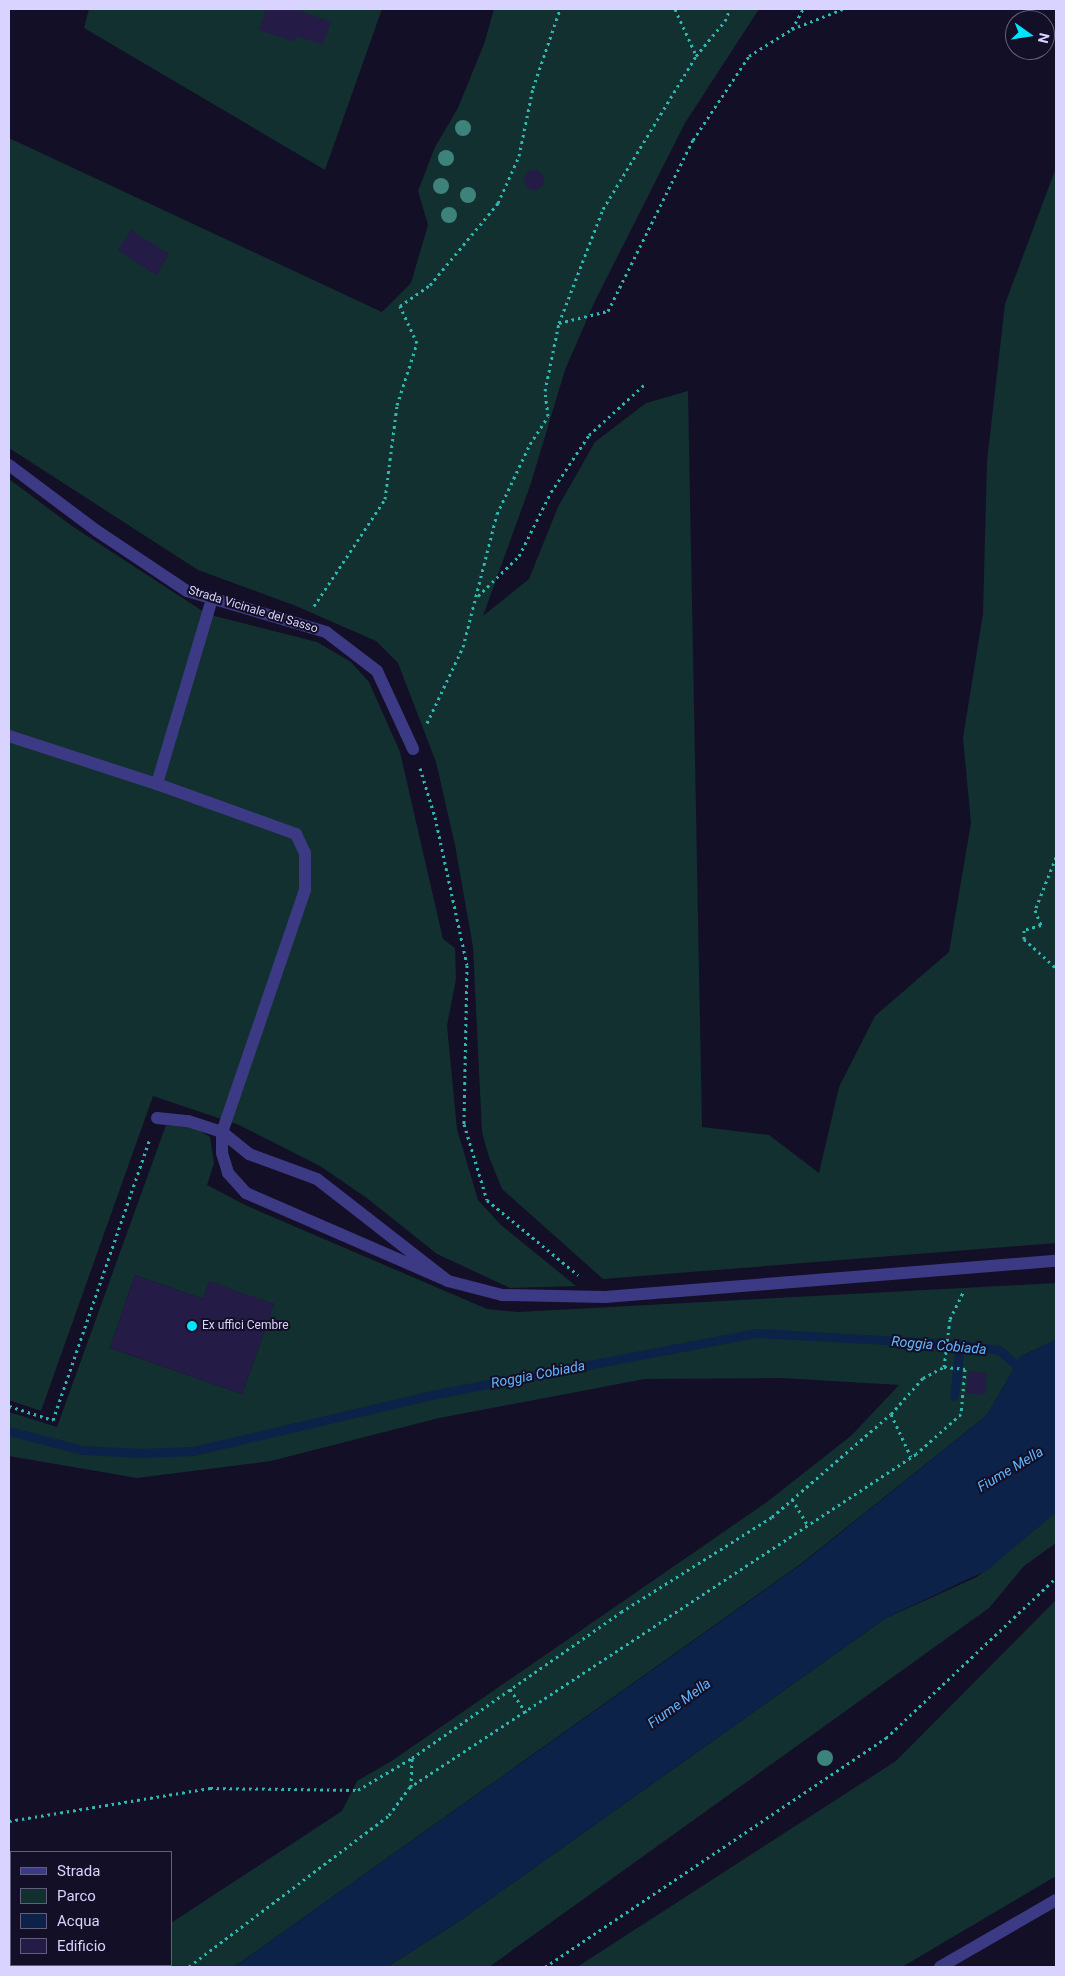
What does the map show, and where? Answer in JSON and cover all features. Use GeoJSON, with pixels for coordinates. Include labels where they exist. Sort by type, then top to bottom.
{"type":"FeatureCollection","features":[{"type":"Feature","properties":{"kind":"street","name":"Strada Vicinale del Sasso"},"geometry":{"type":"LineString","coordinates":[[9,465],[97,531],[187,590],[326,632],[377,671],[413,749]]}},
{"type":"Feature","properties":{"kind":"street"},"geometry":{"type":"LineString","coordinates":[[157,784],[212,599]]}},
{"type":"Feature","properties":{"kind":"street"},"geometry":{"type":"LineString","coordinates":[[9,736],[157,784],[296,834],[305,853],[305,890],[222,1132],[222,1153],[228,1173],[246,1193],[448,1281],[502,1296],[605,1297],[1056,1261]]}},
{"type":"Feature","properties":{"kind":"street"},"geometry":{"type":"LineString","coordinates":[[157,1118],[188,1120],[222,1132],[249,1154],[317,1179],[448,1281]]}},
{"type":"Feature","properties":{"kind":"street"},"geometry":{"type":"LineString","coordinates":[[940,1967],[1056,1900]]}},
{"type":"Feature","properties":{"kind":"path"},"geometry":{"type":"LineString","coordinates":[[303,626],[385,499],[397,405],[417,343],[400,306],[430,285],[498,203],[519,156],[532,88],[560,9]]}},
{"type":"Feature","properties":{"kind":"path"},"geometry":{"type":"LineString","coordinates":[[675,9],[696,56]]}},
{"type":"Feature","properties":{"kind":"path"},"geometry":{"type":"LineString","coordinates":[[605,1297],[487,1200],[464,1124],[468,965],[435,817],[413,749],[463,647],[478,596],[497,514],[530,444],[548,416],[545,391],[559,323],[603,209],[696,56],[725,21],[730,9]]}},
{"type":"Feature","properties":{"kind":"path"},"geometry":{"type":"LineString","coordinates":[[792,29],[803,9]]}},
{"type":"Feature","properties":{"kind":"path"},"geometry":{"type":"LineString","coordinates":[[559,323],[608,311],[693,140],[749,56],[792,29],[842,9]]}},
{"type":"Feature","properties":{"kind":"path"},"geometry":{"type":"LineString","coordinates":[[478,596],[519,556],[550,492],[589,435],[644,386]]}},
{"type":"Feature","properties":{"kind":"path"},"geometry":{"type":"LineString","coordinates":[[1056,857],[1035,910],[1041,925],[1024,930],[1024,939],[1056,968]]}},
{"type":"Feature","properties":{"kind":"path"},"geometry":{"type":"LineString","coordinates":[[9,1406],[53,1420],[157,1118]]}},
{"type":"Feature","properties":{"kind":"path"},"geometry":{"type":"LineString","coordinates":[[944,1367],[950,1319],[974,1269]]}},
{"type":"Feature","properties":{"kind":"path"},"geometry":{"type":"LineString","coordinates":[[9,1821],[210,1788],[358,1790],[412,1758],[621,1612],[772,1517],[891,1414],[924,1378],[944,1367],[965,1369],[961,1414],[912,1457],[526,1713],[410,1787],[388,1816],[188,1967]]}},
{"type":"Feature","properties":{"kind":"path"},"geometry":{"type":"LineString","coordinates":[[891,1414],[912,1457]]}},
{"type":"Feature","properties":{"kind":"path"},"geometry":{"type":"LineString","coordinates":[[792,1499],[808,1526]]}},
{"type":"Feature","properties":{"kind":"path"},"geometry":{"type":"LineString","coordinates":[[545,1967],[886,1738],[1056,1578]]}},
{"type":"Feature","properties":{"kind":"path"},"geometry":{"type":"LineString","coordinates":[[510,1689],[526,1713]]}},
{"type":"Feature","properties":{"kind":"path"},"geometry":{"type":"LineString","coordinates":[[410,1787],[414,1769],[412,1758]]}},
{"type":"Feature","properties":{"kind":"green space"},"geometry":{"type":"Polygon","coordinates":[[[89,9],[382,9],[325,170],[84,28],[89,9]]]}},
{"type":"Feature","properties":{"kind":"green space"},"geometry":{"type":"Polygon","coordinates":[[[494,9],[759,9],[685,123],[594,303],[565,370],[531,483],[483,616],[529,579],[558,507],[595,442],[646,403],[688,391],[702,1127],[769,1135],[819,1173],[839,1087],[875,1016],[949,952],[971,823],[963,738],[983,614],[987,461],[1005,304],[1056,168],[1056,1243],[603,1279],[502,1189],[489,1157],[482,1132],[473,947],[455,845],[436,762],[398,663],[376,641],[296,606],[198,570],[9,448],[9,138],[382,312],[411,283],[428,225],[418,191],[435,147],[458,108],[484,44],[494,9]]]}},
{"type":"Feature","properties":{"kind":"green space"},"geometry":{"type":"Polygon","coordinates":[[[9,479],[72,526],[207,614],[317,642],[351,662],[369,682],[400,752],[443,939],[455,948],[456,979],[447,1026],[457,1129],[478,1200],[501,1225],[576,1286],[510,1288],[437,1254],[368,1199],[320,1166],[239,1125],[153,1096],[41,1411],[9,1400],[9,479]]]}},
{"type":"Feature","properties":{"kind":"green space"},"geometry":{"type":"Polygon","coordinates":[[[166,1125],[196,1128],[210,1137],[214,1163],[207,1185],[247,1206],[487,1309],[518,1312],[1056,1283],[1056,1340],[1021,1356],[987,1415],[802,1563],[234,1967],[104,1967],[172,1966],[172,1922],[342,1811],[357,1781],[393,1760],[767,1502],[852,1435],[899,1385],[782,1378],[645,1379],[439,1418],[271,1461],[137,1478],[9,1456],[9,1412],[57,1427],[166,1125]],[[135,1275],[110,1348],[242,1394],[274,1304],[209,1282],[203,1299],[135,1275]]]}},
{"type":"Feature","properties":{"kind":"green space"},"geometry":{"type":"Polygon","coordinates":[[[1056,1512],[1056,1543],[1024,1566],[989,1608],[489,1967],[387,1967],[458,1922],[886,1618],[977,1577],[1056,1512]]]}},
{"type":"Feature","properties":{"kind":"green space"},"geometry":{"type":"Polygon","coordinates":[[[1056,1600],[1056,1876],[902,1967],[577,1967],[896,1761],[1056,1600]]]}},
{"type":"Feature","properties":{"kind":"water","name":"Fiume Mella"},"geometry":{"type":"Polygon","coordinates":[[[1056,1340],[1056,1512],[989,1569],[886,1618],[458,1922],[387,1967],[234,1967],[803,1563],[987,1415],[1021,1356],[1056,1340]]]}},
{"type":"Feature","properties":{"kind":"building"},"geometry":{"type":"Polygon","coordinates":[[[266,9],[294,9],[331,22],[323,45],[296,36],[295,42],[259,30],[266,9]]]}},
{"type":"Feature","properties":{"kind":"building"},"geometry":{"type":"Polygon","coordinates":[[[530,170],[538,170],[544,176],[544,184],[538,190],[530,190],[524,184],[524,176],[530,170]]]}},
{"type":"Feature","properties":{"kind":"building"},"geometry":{"type":"Polygon","coordinates":[[[131,230],[169,254],[156,275],[118,250],[131,230]]]}},
{"type":"Feature","properties":{"kind":"building","name":"Ex uffici Cembre"},"geometry":{"type":"Polygon","coordinates":[[[135,1275],[203,1299],[209,1281],[274,1304],[242,1394],[110,1348],[135,1275]]]}},
{"type":"Feature","properties":{"kind":"building"},"geometry":{"type":"Polygon","coordinates":[[[969,1371],[987,1373],[985,1395],[966,1393],[969,1371]]]}},
{"type":"Feature","properties":{"kind":"waterway","name":"Roggia Cobiada"},"geometry":{"type":"LineString","coordinates":[[9,1431],[82,1450],[141,1453],[193,1451],[436,1394],[755,1333],[956,1344],[999,1350],[1024,1371]]}},
{"type":"Feature","properties":{"kind":"waterway"},"geometry":{"type":"LineString","coordinates":[[954,1396],[960,1345]]}},
{"type":"Feature","properties":{"kind":"place","name":"Ex uffici Cembre"},"geometry":{"type":"Point","coordinates":[192,1326]}}]}
